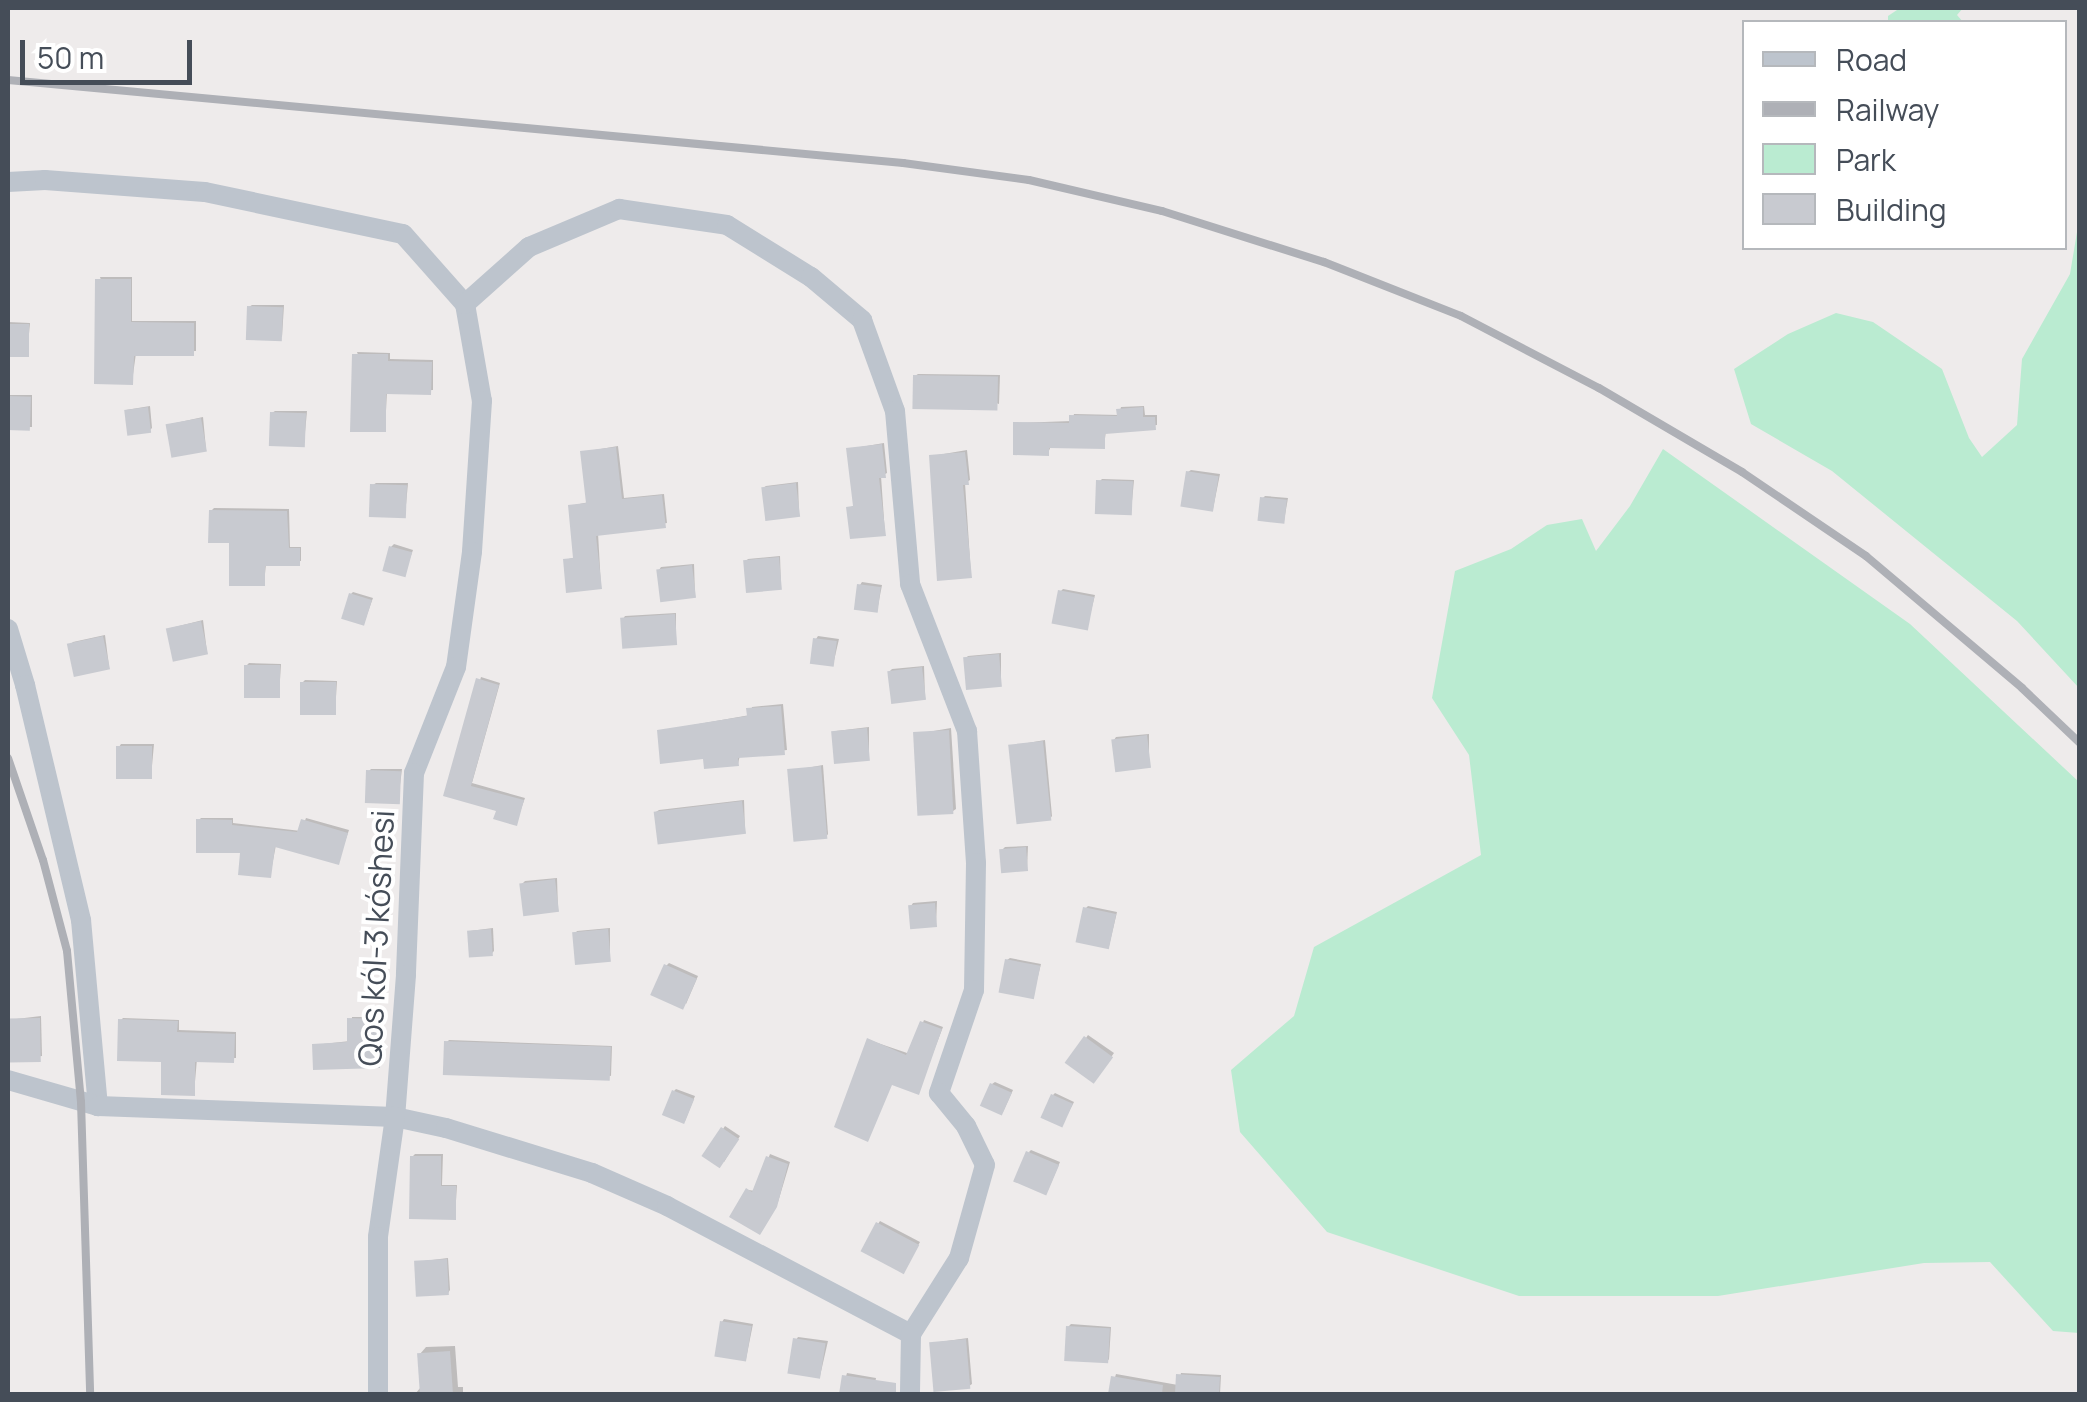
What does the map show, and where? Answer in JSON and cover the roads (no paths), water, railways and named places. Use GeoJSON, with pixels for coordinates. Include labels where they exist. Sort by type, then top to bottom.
{"type":"FeatureCollection","features":[{"type":"Feature","properties":{"kind":"street"},"geometry":{"type":"LineString","coordinates":[[8,182],[45,180],[204,192],[403,234],[465,304],[528,247],[618,209],[728,225],[811,277],[862,320],[895,411],[910,584],[967,731],[976,863],[974,990],[938,1093],[966,1126],[985,1165],[959,1258],[911,1334],[910,1394]]}},
{"type":"Feature","properties":{"kind":"street","name":"Qos kól-3 kóshesi"},"geometry":{"type":"LineString","coordinates":[[378,1394],[378,1237],[395,1117],[414,774],[456,667],[472,552],[482,401],[465,304]]}},
{"type":"Feature","properties":{"kind":"street"},"geometry":{"type":"LineString","coordinates":[[8,630],[25,684],[81,920],[98,1106]]}},
{"type":"Feature","properties":{"kind":"street"},"geometry":{"type":"LineString","coordinates":[[8,1080],[98,1106],[395,1117],[446,1128],[592,1173],[667,1206],[911,1334]]}},
{"type":"Feature","properties":{"kind":"railway"},"geometry":{"type":"LineString","coordinates":[[8,80],[903,163],[1029,180],[1162,211],[1324,262],[1461,316],[1599,388],[1742,472],[1866,556],[2022,688],[2080,743]]}},
{"type":"Feature","properties":{"kind":"railway"},"geometry":{"type":"LineString","coordinates":[[8,758],[43,860],[67,951],[81,1102],[90,1394]]}}]}
